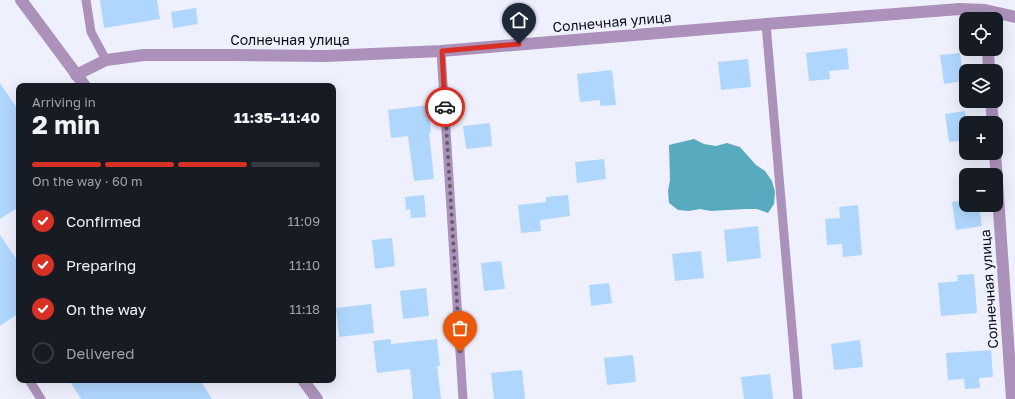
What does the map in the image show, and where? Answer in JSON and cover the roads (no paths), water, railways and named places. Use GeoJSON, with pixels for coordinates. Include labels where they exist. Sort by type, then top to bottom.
{"type":"FeatureCollection","features":[{"type":"Feature","properties":{"kind":"street"},"geometry":{"type":"LineString","coordinates":[[21,0],[83,83]]}},
{"type":"Feature","properties":{"kind":"street","name":"Солнечная улица"},"geometry":{"type":"LineString","coordinates":[[76,75],[106,60],[144,56],[326,56],[442,51],[960,9],[975,12]]}},
{"type":"Feature","properties":{"kind":"street","name":"Солнечная улица"},"geometry":{"type":"LineString","coordinates":[[1003,16],[1015,17]]}},
{"type":"Feature","properties":{"kind":"street","name":"Солнечная улица"},"geometry":{"type":"LineString","coordinates":[[995,160],[1012,399]]}},
{"type":"Feature","properties":{"kind":"street"},"geometry":{"type":"LineString","coordinates":[[305,383],[317,399]]}},
{"type":"Feature","properties":{"kind":"lane"},"geometry":{"type":"LineString","coordinates":[[86,0],[91,32],[106,60]]}},
{"type":"Feature","properties":{"kind":"lane"},"geometry":{"type":"LineString","coordinates":[[766,24],[798,399]]}},
{"type":"Feature","properties":{"kind":"lane"},"geometry":{"type":"LineString","coordinates":[[442,51],[463,399]]}},
{"type":"Feature","properties":{"kind":"lane"},"geometry":{"type":"LineString","coordinates":[[31,383],[41,399]]}},
{"type":"Feature","properties":{"kind":"water"},"geometry":{"type":"Polygon","coordinates":[[[694,139],[704,144],[716,146],[727,143],[740,147],[756,165],[765,171],[772,181],[775,192],[774,204],[768,213],[757,209],[711,211],[700,209],[689,211],[678,210],[669,203],[669,145],[694,139]]]}}]}
